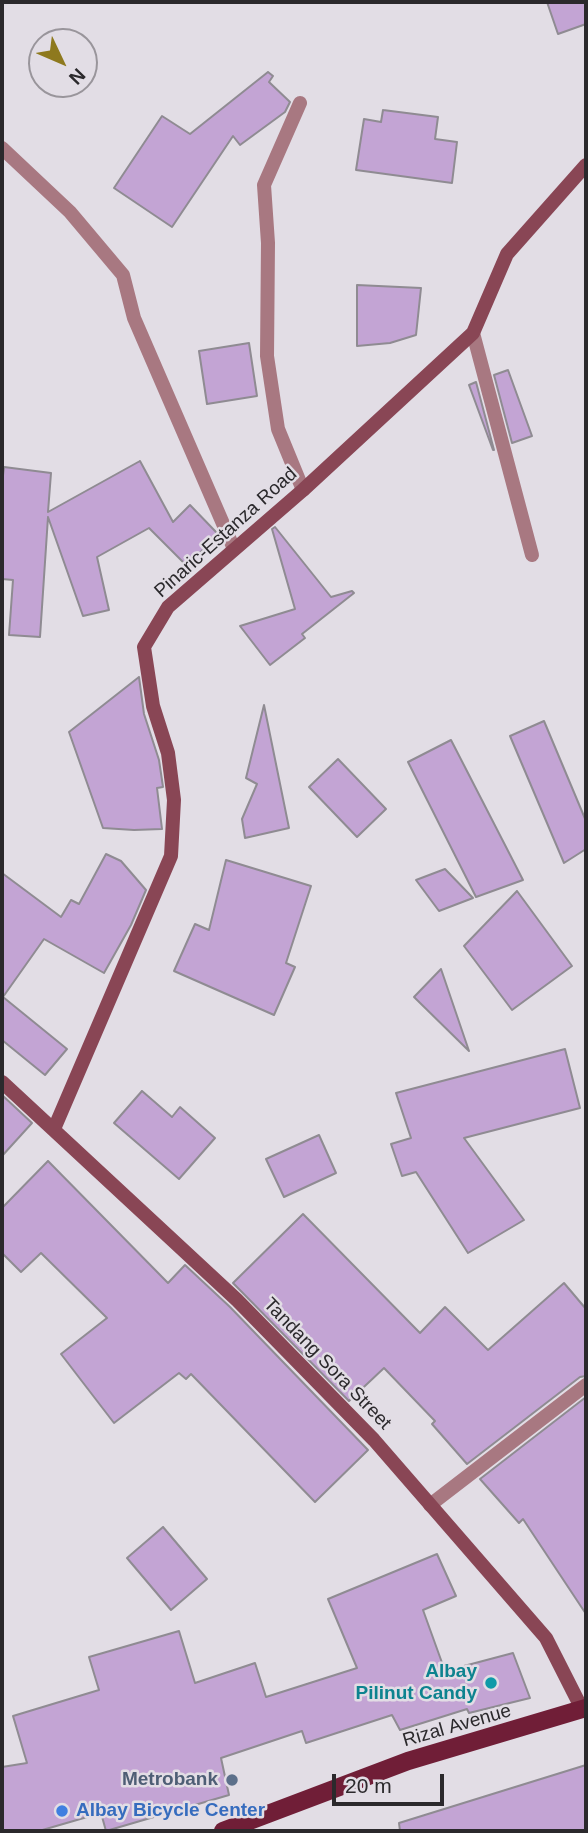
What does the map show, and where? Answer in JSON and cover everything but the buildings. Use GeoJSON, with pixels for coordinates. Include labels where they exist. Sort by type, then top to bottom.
{"type":"FeatureCollection","features":[{"type":"Feature","properties":{"kind":"main road","name":"Rizal Avenue"},"geometry":{"type":"LineString","coordinates":[[223,1831],[408,1761],[584,1709]]}},
{"type":"Feature","properties":{"kind":"street"},"geometry":{"type":"LineString","coordinates":[[300,103],[264,185],[268,243],[267,356],[278,429],[303,490]]}},
{"type":"Feature","properties":{"kind":"street"},"geometry":{"type":"LineString","coordinates":[[2,148],[70,212],[123,275],[134,318],[234,549]]}},
{"type":"Feature","properties":{"kind":"street","name":"Pinaric-Estanza Road"},"geometry":{"type":"LineString","coordinates":[[54,1129],[171,856],[174,800],[167,753],[153,706],[144,647],[168,607],[303,490],[472,333],[508,254],[586,165]]}},
{"type":"Feature","properties":{"kind":"street"},"geometry":{"type":"LineString","coordinates":[[472,333],[532,555]]}},
{"type":"Feature","properties":{"kind":"street","name":"Tandang Sora Street"},"geometry":{"type":"LineString","coordinates":[[2,1082],[237,1300],[374,1440],[546,1638],[584,1709]]}},
{"type":"Feature","properties":{"kind":"street"},"geometry":{"type":"LineString","coordinates":[[430,1505],[586,1385]]}},
{"type":"Feature","properties":{"kind":"place","name":"Albay Pilinut Candy"},"geometry":{"type":"Point","coordinates":[491,1683]}},
{"type":"Feature","properties":{"kind":"place","name":"Metrobank"},"geometry":{"type":"Point","coordinates":[232,1780]}},
{"type":"Feature","properties":{"kind":"place","name":"Albay Bicycle Center"},"geometry":{"type":"Point","coordinates":[62,1811]}}]}
